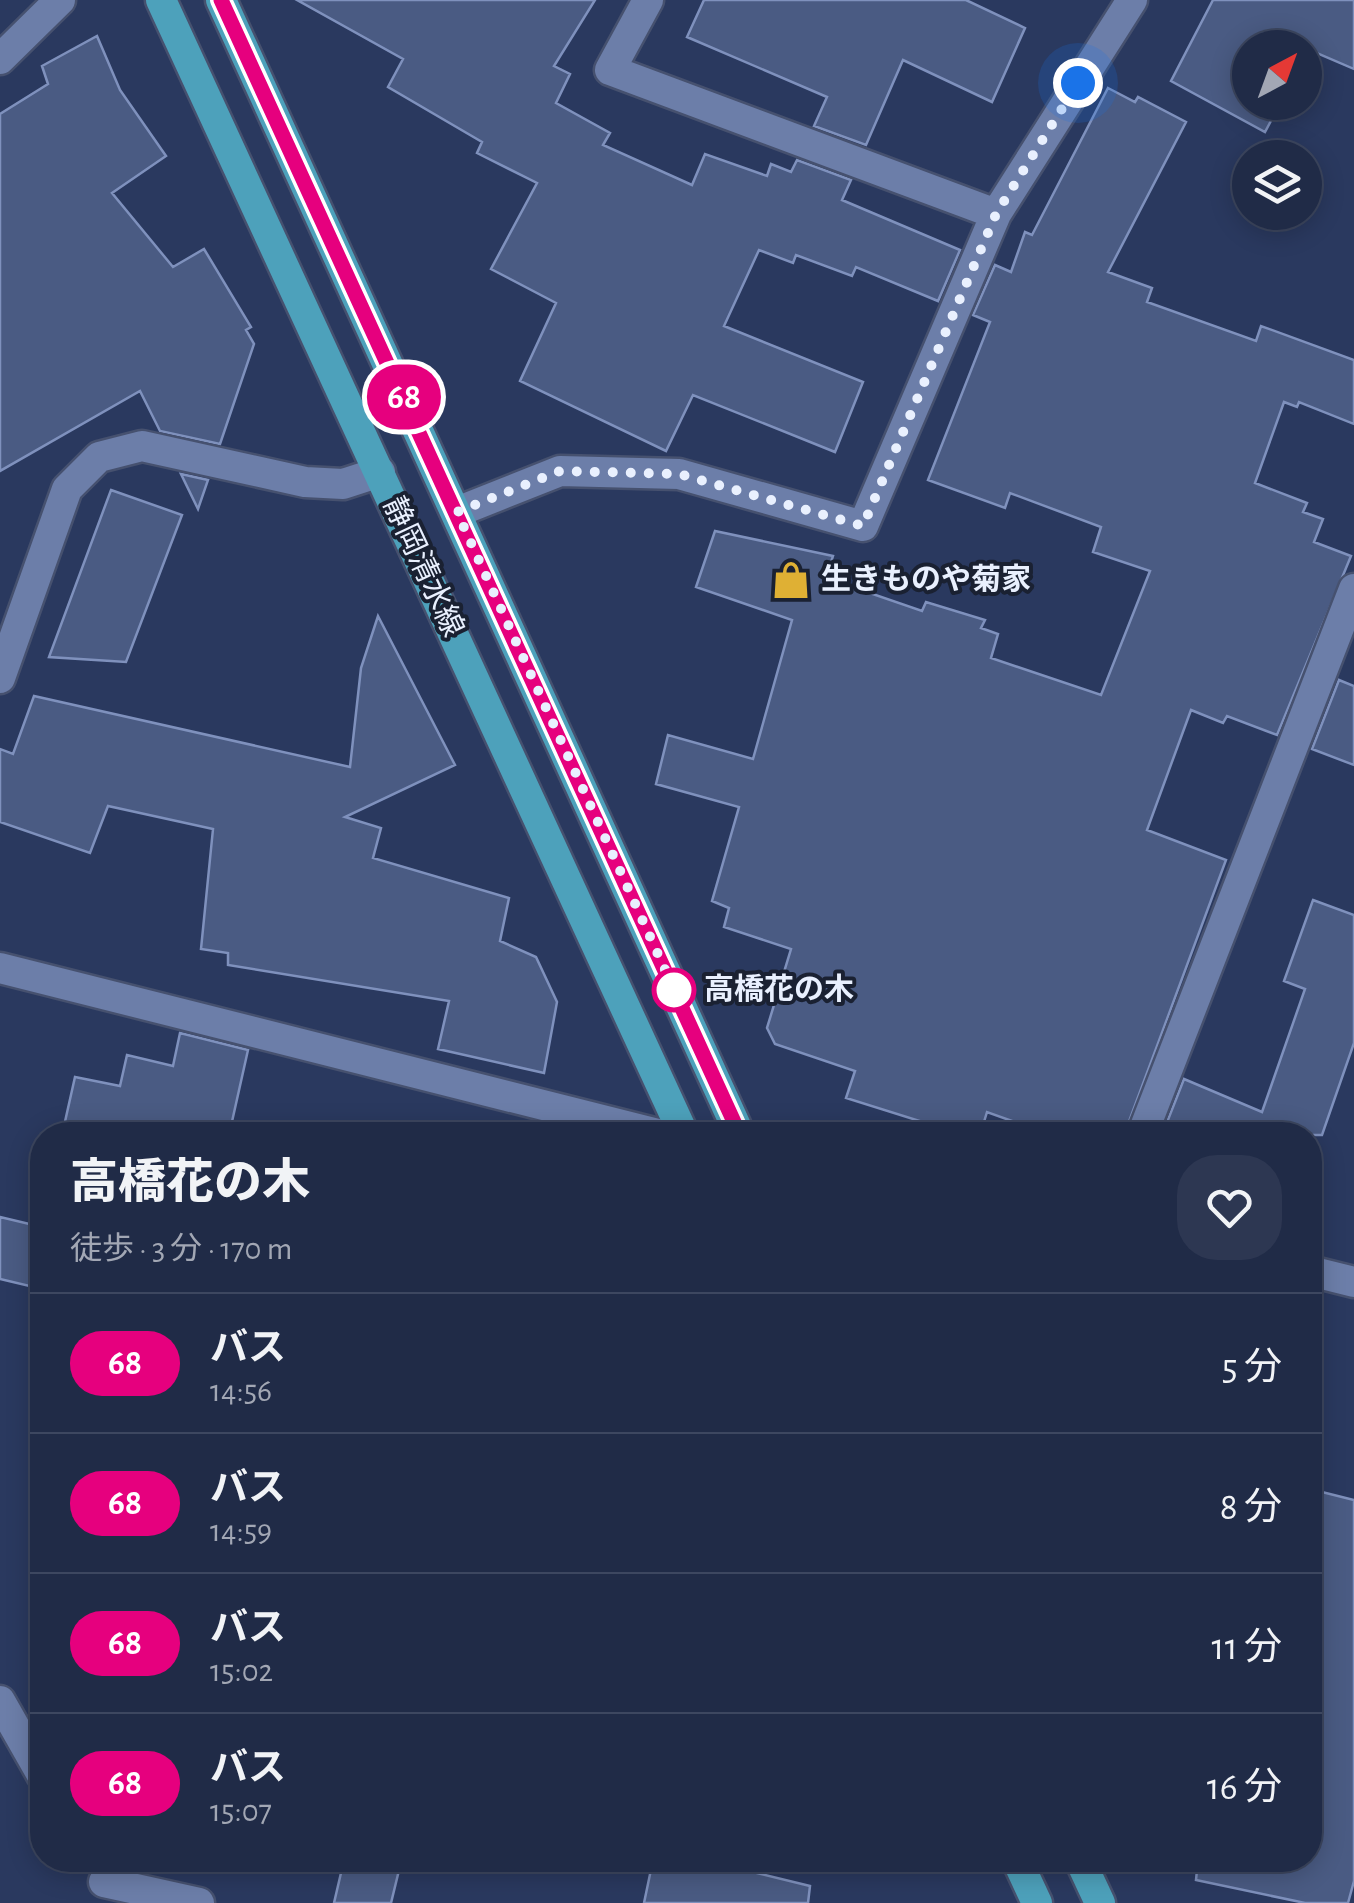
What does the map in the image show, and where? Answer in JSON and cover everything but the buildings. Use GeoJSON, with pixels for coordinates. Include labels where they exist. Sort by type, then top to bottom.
{"type":"FeatureCollection","features":[{"type":"Feature","properties":{"kind":"main road","name":"静岡清水線"},"geometry":{"type":"LineString","coordinates":[[161,0],[678,1122]]}},
{"type":"Feature","properties":{"kind":"main road","name":"静岡清水線"},"geometry":{"type":"LineString","coordinates":[[221,0],[734,1122]]}},
{"type":"Feature","properties":{"kind":"main road"},"geometry":{"type":"LineString","coordinates":[[1023,1872],[1037,1903]]}},
{"type":"Feature","properties":{"kind":"main road"},"geometry":{"type":"LineString","coordinates":[[1086,1872],[1100,1903]]}},
{"type":"Feature","properties":{"kind":"street"},"geometry":{"type":"LineString","coordinates":[[0,60],[60,0]]}},
{"type":"Feature","properties":{"kind":"street"},"geometry":{"type":"LineString","coordinates":[[648,0],[610,70],[996,214]]}},
{"type":"Feature","properties":{"kind":"street"},"geometry":{"type":"LineString","coordinates":[[457,512],[560,471],[679,474],[863,526],[996,214],[1132,0]]}},
{"type":"Feature","properties":{"kind":"street"},"geometry":{"type":"LineString","coordinates":[[0,678],[67,489],[99,456],[142,446],[305,482],[344,484],[380,472]]}},
{"type":"Feature","properties":{"kind":"street"},"geometry":{"type":"LineString","coordinates":[[1147,1122],[1354,589]]}},
{"type":"Feature","properties":{"kind":"street"},"geometry":{"type":"LineString","coordinates":[[0,968],[610,1122]]}},
{"type":"Feature","properties":{"kind":"street"},"geometry":{"type":"LineString","coordinates":[[1322,1274],[1354,1282]]}},
{"type":"Feature","properties":{"kind":"street"},"geometry":{"type":"LineString","coordinates":[[0,1701],[30,1755]]}},
{"type":"Feature","properties":{"kind":"street"},"geometry":{"type":"LineString","coordinates":[[104,1882],[199,1903]]}},
{"type":"Feature","properties":{"kind":"bus line","name":"68"},"geometry":{"type":"LineString","coordinates":[[221,0],[734,1122]]}},
{"type":"Feature","properties":{"kind":"place","name":"生きものや菊家"},"geometry":{"type":"Point","coordinates":[791,580]}},
{"type":"Feature","properties":{"kind":"place","name":"高橋花の木"},"geometry":{"type":"Point","coordinates":[674,990]}},
{"type":"Feature","properties":{"kind":"route"},"geometry":{"type":"LineString","coordinates":[[674,990],[677,996],[457,512],[560,471],[679,474],[863,526],[996,214],[1078,83]]}}]}
